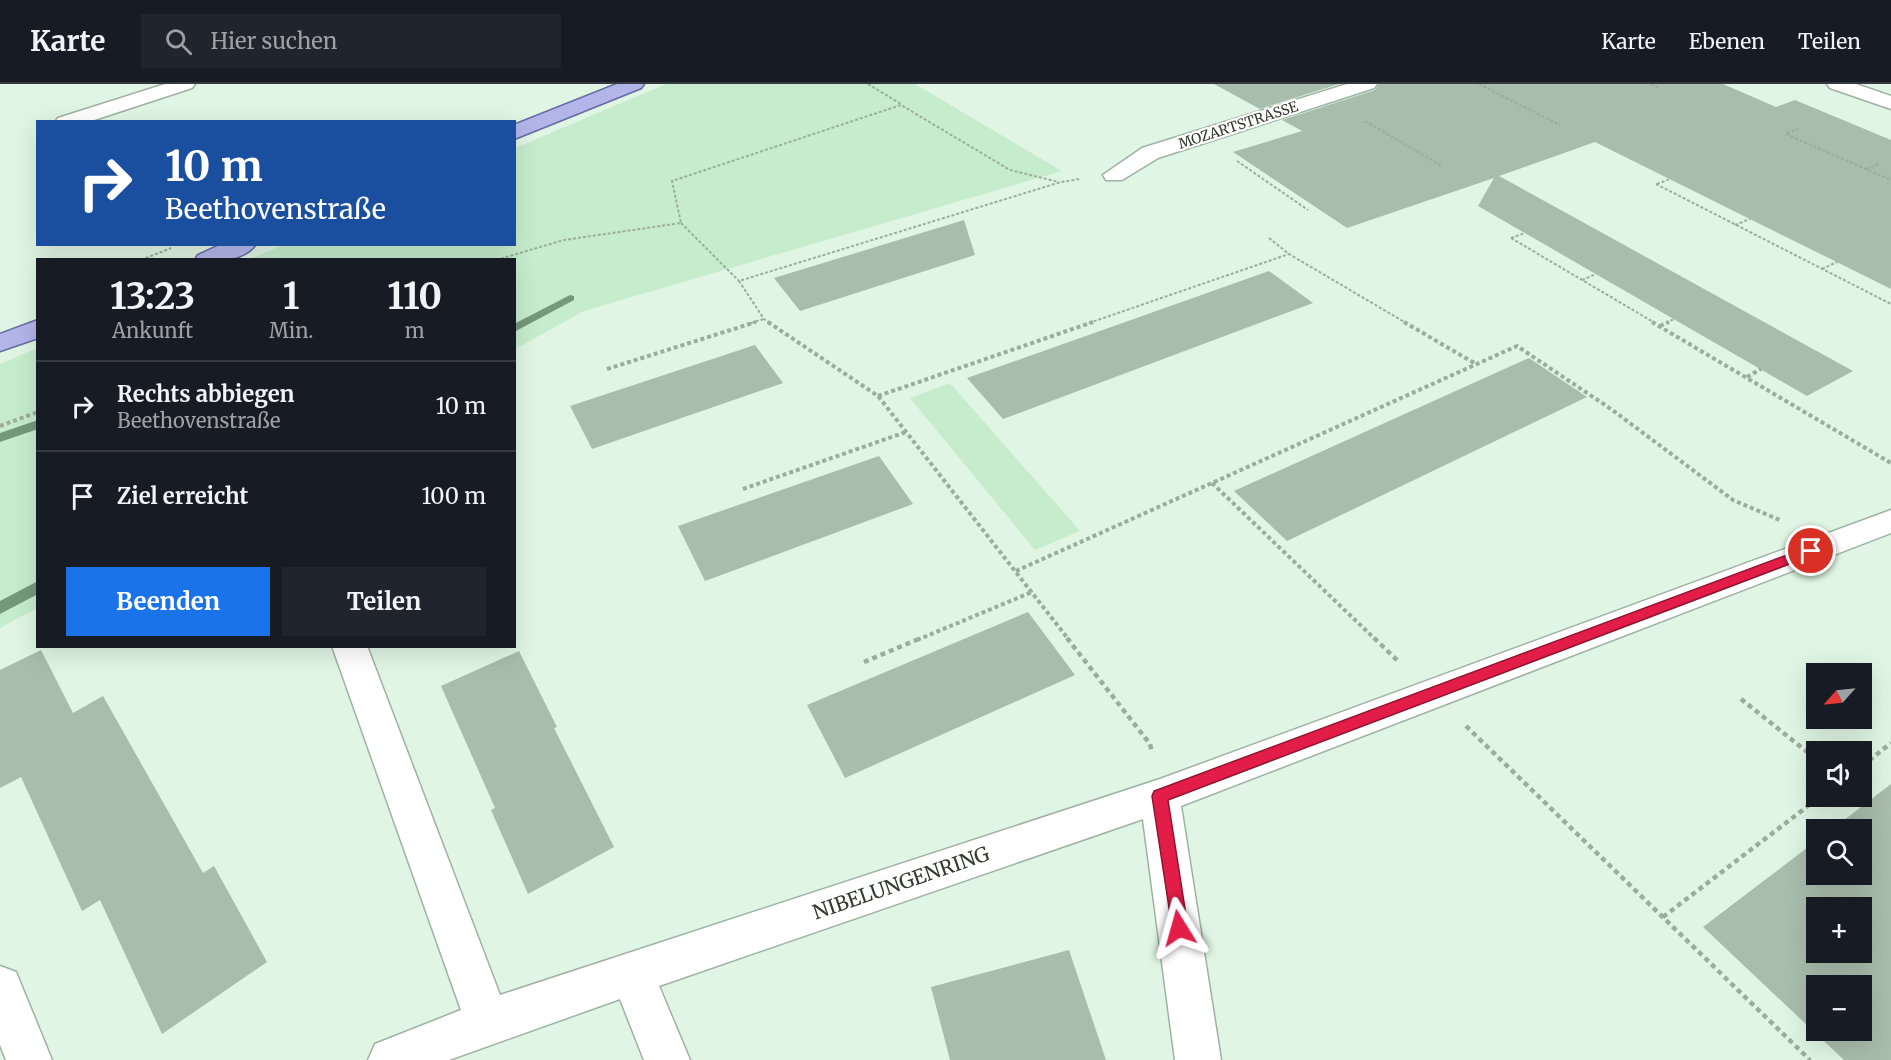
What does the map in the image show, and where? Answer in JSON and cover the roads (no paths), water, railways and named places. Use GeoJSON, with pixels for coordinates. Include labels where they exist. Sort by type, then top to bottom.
{"type":"FeatureCollection","features":[{"type":"Feature","properties":{"kind":"main road"},"geometry":{"type":"LineString","coordinates":[[516,132],[634,84]]}},
{"type":"Feature","properties":{"kind":"main road"},"geometry":{"type":"LineString","coordinates":[[212,258],[239,246]]}},
{"type":"Feature","properties":{"kind":"main road"},"geometry":{"type":"LineString","coordinates":[[0,343],[36,329]]}},
{"type":"Feature","properties":{"kind":"street"},"geometry":{"type":"LineString","coordinates":[[71,120],[184,84]]}},
{"type":"Feature","properties":{"kind":"street","name":"MOZARTSTRASSE"},"geometry":{"type":"LineString","coordinates":[[1114,175],[1150,153],[1367,84]]}},
{"type":"Feature","properties":{"kind":"street"},"geometry":{"type":"LineString","coordinates":[[1837,84],[1891,103]]}},
{"type":"Feature","properties":{"kind":"street","name":"NIBELUNGENRING"},"geometry":{"type":"LineString","coordinates":[[391,1060],[488,1022],[1160,796],[1891,521]]}},
{"type":"Feature","properties":{"kind":"street"},"geometry":{"type":"LineString","coordinates":[[350,648],[488,1022]]}},
{"type":"Feature","properties":{"kind":"street"},"geometry":{"type":"LineString","coordinates":[[1160,796],[1198,1060]]}},
{"type":"Feature","properties":{"kind":"street"},"geometry":{"type":"LineString","coordinates":[[632,973],[667,1060]]}},
{"type":"Feature","properties":{"kind":"street"},"geometry":{"type":"LineString","coordinates":[[0,988],[29,1060]]}},
{"type":"Feature","properties":{"kind":"waterway"},"geometry":{"type":"LineString","coordinates":[[516,328],[570,298]]}},
{"type":"Feature","properties":{"kind":"waterway"},"geometry":{"type":"LineString","coordinates":[[0,438],[36,425]]}},
{"type":"Feature","properties":{"kind":"waterway"},"geometry":{"type":"LineString","coordinates":[[0,608],[36,588]]}}]}
